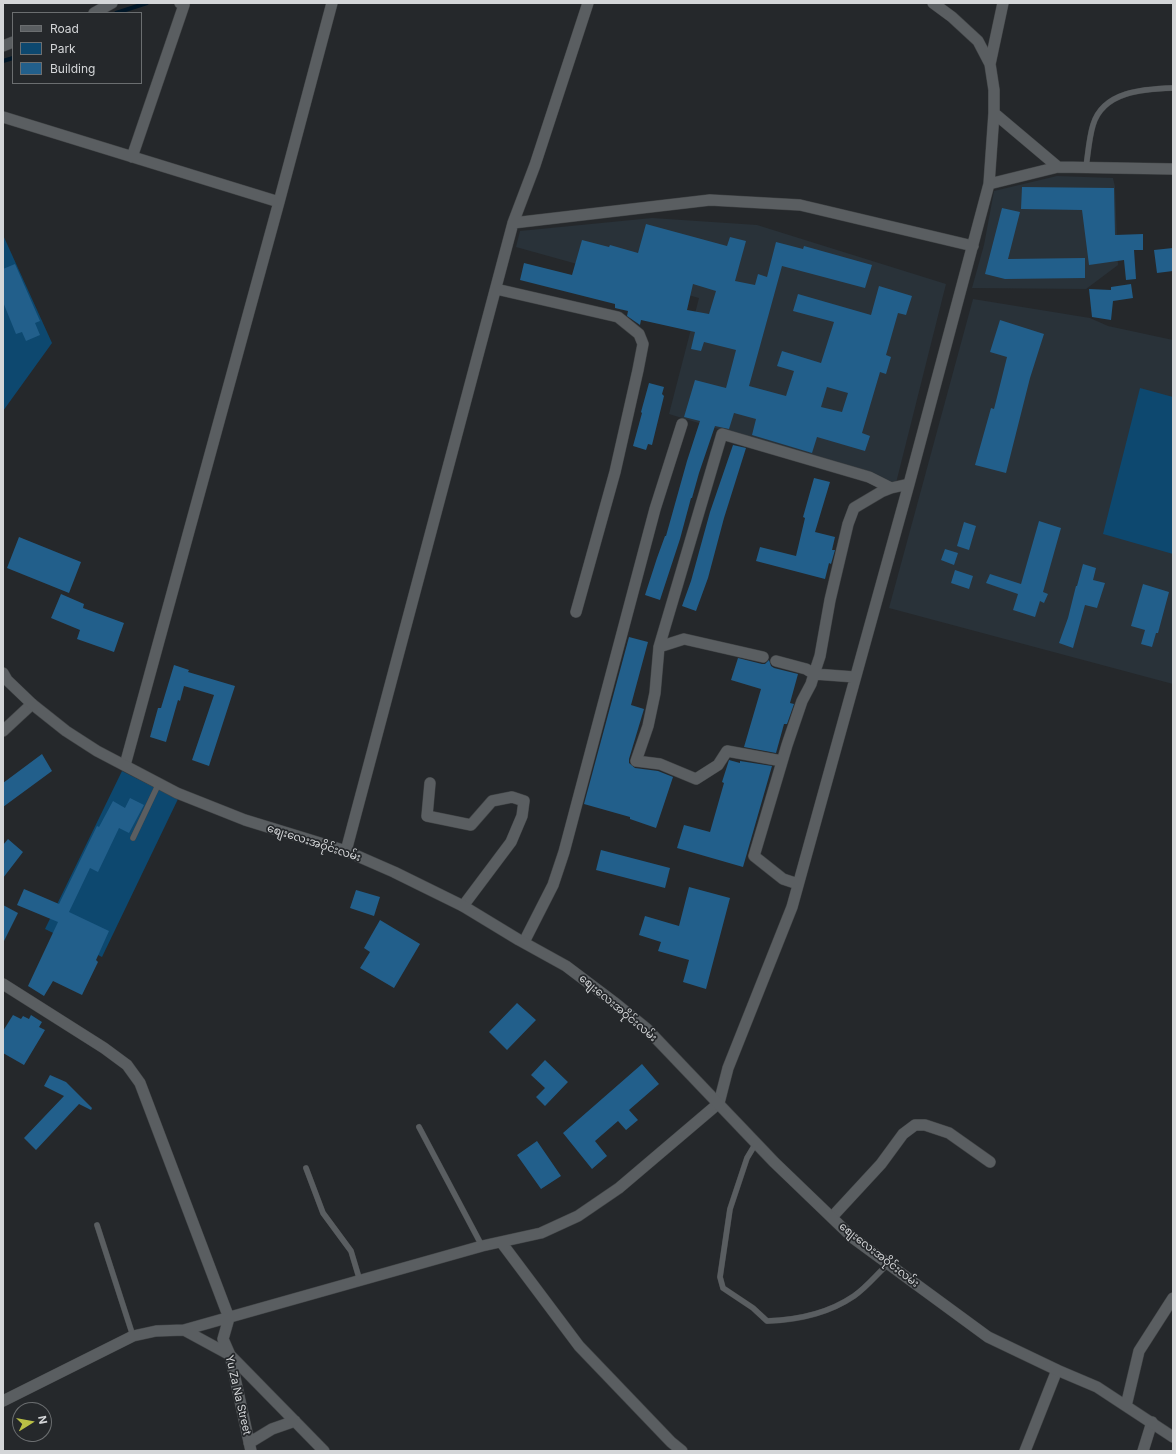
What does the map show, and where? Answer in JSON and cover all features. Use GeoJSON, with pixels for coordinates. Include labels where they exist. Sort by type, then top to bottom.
{"type":"FeatureCollection","features":[{"type":"Feature","properties":{"kind":"street"},"geometry":{"type":"LineString","coordinates":[[132,157],[184,5],[180,3]]}},
{"type":"Feature","properties":{"kind":"street"},"geometry":{"type":"LineString","coordinates":[[125,765],[332,3]]}},
{"type":"Feature","properties":{"kind":"street"},"geometry":{"type":"LineString","coordinates":[[346,851],[513,223],[537,157],[588,3]]}},
{"type":"Feature","properties":{"kind":"street"},"geometry":{"type":"LineString","coordinates":[[3,1400],[133,1336],[156,1331],[184,1330],[482,1246],[541,1232],[578,1216],[619,1188],[719,1103],[728,1068],[792,907],[910,484],[989,184],[994,113],[994,90],[990,64],[978,41],[952,17],[933,3]]}},
{"type":"Feature","properties":{"kind":"street"},"geometry":{"type":"LineString","coordinates":[[990,64],[1003,3]]}},
{"type":"Feature","properties":{"kind":"street"},"geometry":{"type":"LineString","coordinates":[[95,12],[107,4]]}},
{"type":"Feature","properties":{"kind":"street"},"geometry":{"type":"LineString","coordinates":[[994,113],[1058,167]]}},
{"type":"Feature","properties":{"kind":"street"},"geometry":{"type":"LineString","coordinates":[[3,116],[279,202]]}},
{"type":"Feature","properties":{"kind":"street"},"geometry":{"type":"LineString","coordinates":[[989,184],[1058,167],[1173,169]]}},
{"type":"Feature","properties":{"kind":"street"},"geometry":{"type":"LineString","coordinates":[[513,223],[710,200],[800,205],[973,246]]}},
{"type":"Feature","properties":{"kind":"street"},"geometry":{"type":"LineString","coordinates":[[496,289],[618,317],[639,334],[643,344],[615,472],[576,612]]}},
{"type":"Feature","properties":{"kind":"street"},"geometry":{"type":"LineString","coordinates":[[524,942],[553,885],[564,852],[655,509],[682,424]]}},
{"type":"Feature","properties":{"kind":"street"},"geometry":{"type":"LineString","coordinates":[[782,761],[727,751],[718,765],[696,779],[660,764],[636,761],[648,726],[655,693],[659,647],[722,434],[869,477],[891,488]]}},
{"type":"Feature","properties":{"kind":"street"},"geometry":{"type":"LineString","coordinates":[[798,884],[782,879],[754,856],[802,700],[811,684],[820,656],[830,600],[848,524],[854,508],[881,492],[910,484]]}},
{"type":"Feature","properties":{"kind":"street"},"geometry":{"type":"LineString","coordinates":[[659,647],[684,639],[763,657]]}},
{"type":"Feature","properties":{"kind":"street"},"geometry":{"type":"LineString","coordinates":[[776,661],[806,669],[814,674],[856,677]]}},
{"type":"Feature","properties":{"kind":"street","name":"စျေးလေးအဝိုင်းလမ်း"},"geometry":{"type":"LineString","coordinates":[[3,673],[32,704],[66,731],[97,751],[177,793],[245,820],[346,851],[394,872],[463,906],[566,966],[647,1029],[756,1142],[853,1238],[988,1337],[1057,1370],[1097,1387],[1173,1437]]}},
{"type":"Feature","properties":{"kind":"street"},"geometry":{"type":"LineString","coordinates":[[3,731],[32,704]]}},
{"type":"Feature","properties":{"kind":"street"},"geometry":{"type":"LineString","coordinates":[[430,782],[427,816],[471,825],[492,801],[512,797],[524,801],[522,816],[511,842],[463,906]]}},
{"type":"Feature","properties":{"kind":"street"},"geometry":{"type":"LineString","coordinates":[[3,984],[104,1048],[126,1065],[140,1083],[229,1318]]}},
{"type":"Feature","properties":{"kind":"street"},"geometry":{"type":"LineString","coordinates":[[832,1217],[882,1164],[903,1134],[915,1125],[925,1125],[949,1133],[990,1162]]}},
{"type":"Feature","properties":{"kind":"street"},"geometry":{"type":"LineString","coordinates":[[501,1242],[579,1346],[671,1442],[682,1451]]}},
{"type":"Feature","properties":{"kind":"street"},"geometry":{"type":"LineString","coordinates":[[1126,1406],[1139,1351],[1173,1298]]}},
{"type":"Feature","properties":{"kind":"street","name":"Yu Za Na Street"},"geometry":{"type":"LineString","coordinates":[[229,1318],[223,1339],[230,1356],[250,1447]]}},
{"type":"Feature","properties":{"kind":"street"},"geometry":{"type":"LineString","coordinates":[[184,1330],[230,1356],[324,1451]]}},
{"type":"Feature","properties":{"kind":"street"},"geometry":{"type":"LineString","coordinates":[[1025,1451],[1057,1370]]}},
{"type":"Feature","properties":{"kind":"street"},"geometry":{"type":"LineString","coordinates":[[250,1447],[272,1429],[295,1421]]}},
{"type":"Feature","properties":{"kind":"street"},"geometry":{"type":"LineString","coordinates":[[1143,1451],[1152,1422]]}},
{"type":"Feature","properties":{"kind":"lane"},"geometry":{"type":"LineString","coordinates":[[1086,167],[1093,125],[1100,110],[1116,98],[1145,89],[1173,88]]}},
{"type":"Feature","properties":{"kind":"lane"},"geometry":{"type":"LineString","coordinates":[[133,838],[159,783]]}},
{"type":"Feature","properties":{"kind":"lane"},"geometry":{"type":"LineString","coordinates":[[419,1127],[482,1246]]}},
{"type":"Feature","properties":{"kind":"lane"},"geometry":{"type":"LineString","coordinates":[[756,1142],[747,1158],[730,1209],[720,1277],[723,1288],[753,1308],[767,1321],[785,1320],[828,1310],[856,1295],[888,1264]]}},
{"type":"Feature","properties":{"kind":"lane"},"geometry":{"type":"LineString","coordinates":[[306,1168],[323,1213],[351,1251],[360,1281]]}},
{"type":"Feature","properties":{"kind":"lane"},"geometry":{"type":"LineString","coordinates":[[97,1225],[133,1336]]}},
{"type":"Feature","properties":{"kind":"shaded area"},"geometry":{"type":"Polygon","coordinates":[[[1057,176],[1113,178],[1115,187],[1118,265],[1086,289],[972,288],[984,245],[994,191],[1057,176]]]}},
{"type":"Feature","properties":{"kind":"shaded area"},"geometry":{"type":"Polygon","coordinates":[[[652,218],[757,225],[946,284],[896,483],[669,414],[699,298],[516,247],[520,231],[652,218]]]}},
{"type":"Feature","properties":{"kind":"shaded area"},"geometry":{"type":"Polygon","coordinates":[[[973,299],[1090,318],[1108,326],[1173,340],[1173,684],[889,608],[973,299]]]}},
{"type":"Feature","properties":{"kind":"green space"},"geometry":{"type":"Polygon","coordinates":[[[3,235],[52,343],[3,411],[3,235]]]}},
{"type":"Feature","properties":{"kind":"green space"},"geometry":{"type":"Polygon","coordinates":[[[1140,388],[1173,397],[1173,554],[1103,534],[1140,388]]]}},
{"type":"Feature","properties":{"kind":"green space"},"geometry":{"type":"Polygon","coordinates":[[[122,771],[178,799],[102,957],[45,929],[122,771]]]}},
{"type":"Feature","properties":{"kind":"building"},"geometry":{"type":"Polygon","coordinates":[[[1022,187],[1114,188],[1115,235],[1143,234],[1143,250],[1134,250],[1136,279],[1126,280],[1124,260],[1089,265],[1082,210],[1021,209],[1022,187]]]}},
{"type":"Feature","properties":{"kind":"building"},"geometry":{"type":"Polygon","coordinates":[[[1002,208],[1020,212],[1008,259],[1085,258],[1085,278],[1005,279],[985,274],[1002,208]]]}},
{"type":"Feature","properties":{"kind":"building"},"geometry":{"type":"Polygon","coordinates":[[[646,224],[727,246],[730,237],[746,241],[735,281],[755,285],[758,274],[767,277],[776,242],[803,249],[804,246],[872,265],[865,288],[782,266],[749,386],[786,396],[794,371],[777,366],[782,351],[821,363],[834,322],[793,311],[798,294],[871,315],[879,286],[912,296],[906,315],[898,313],[886,355],[891,357],[886,374],[880,372],[862,433],[870,436],[865,451],[817,437],[812,453],[752,435],[756,419],[734,413],[729,429],[715,426],[660,600],[645,595],[666,536],[700,421],[684,417],[695,380],[726,388],[736,350],[704,342],[701,351],[691,349],[695,332],[641,320],[640,325],[627,316],[628,311],[615,308],[615,304],[520,280],[524,263],[572,275],[582,240],[609,247],[610,245],[638,253],[646,224]],[[693,284],[687,310],[709,314],[716,291],[693,284]],[[827,387],[821,407],[842,412],[848,393],[827,387]]]}},
{"type":"Feature","properties":{"kind":"building"},"geometry":{"type":"Polygon","coordinates":[[[1173,248],[1173,271],[1157,273],[1154,250],[1173,248]]]}},
{"type":"Feature","properties":{"kind":"building"},"geometry":{"type":"Polygon","coordinates":[[[15,264],[40,321],[35,323],[40,335],[26,341],[22,332],[16,334],[3,302],[3,269],[15,264]]]}},
{"type":"Feature","properties":{"kind":"building"},"geometry":{"type":"Polygon","coordinates":[[[1131,284],[1133,298],[1113,301],[1111,320],[1092,317],[1089,289],[1111,290],[1111,287],[1131,284]]]}},
{"type":"Feature","properties":{"kind":"building"},"geometry":{"type":"Polygon","coordinates":[[[1000,320],[1044,334],[1030,378],[1006,473],[975,465],[991,408],[994,409],[1007,357],[990,352],[1000,320]]]}},
{"type":"Feature","properties":{"kind":"building"},"geometry":{"type":"Polygon","coordinates":[[[649,383],[664,387],[662,394],[664,396],[652,445],[648,444],[646,450],[633,446],[649,383]]]}},
{"type":"Feature","properties":{"kind":"building"},"geometry":{"type":"Polygon","coordinates":[[[733,445],[746,448],[724,518],[708,578],[696,611],[682,606],[691,581],[710,512],[733,445]]]}},
{"type":"Feature","properties":{"kind":"building"},"geometry":{"type":"Polygon","coordinates":[[[814,478],[830,482],[815,532],[835,537],[832,550],[835,550],[831,564],[829,563],[825,579],[756,561],[760,547],[796,556],[805,518],[803,517],[814,478]]]}},
{"type":"Feature","properties":{"kind":"building"},"geometry":{"type":"Polygon","coordinates":[[[1039,521],[1061,528],[1043,592],[1048,594],[1044,603],[1040,601],[1035,617],[1013,610],[1018,594],[986,583],[990,574],[1021,584],[1039,521]]]}},
{"type":"Feature","properties":{"kind":"building"},"geometry":{"type":"Polygon","coordinates":[[[964,522],[976,526],[969,550],[957,546],[964,522]]]}},
{"type":"Feature","properties":{"kind":"building"},"geometry":{"type":"Polygon","coordinates":[[[19,537],[81,562],[69,593],[7,568],[19,537]]]}},
{"type":"Feature","properties":{"kind":"building"},"geometry":{"type":"Polygon","coordinates":[[[945,549],[958,553],[954,565],[941,560],[945,549]]]}},
{"type":"Feature","properties":{"kind":"building"},"geometry":{"type":"Polygon","coordinates":[[[1083,564],[1096,568],[1093,580],[1105,583],[1097,608],[1085,605],[1073,648],[1059,643],[1068,618],[1083,564]]]}},
{"type":"Feature","properties":{"kind":"building"},"geometry":{"type":"Polygon","coordinates":[[[955,570],[973,576],[969,589],[951,583],[955,570]]]}},
{"type":"Feature","properties":{"kind":"building"},"geometry":{"type":"Polygon","coordinates":[[[1143,584],[1169,592],[1158,633],[1156,633],[1152,647],[1141,644],[1145,630],[1131,626],[1143,584]]]}},
{"type":"Feature","properties":{"kind":"building"},"geometry":{"type":"Polygon","coordinates":[[[61,594],[84,604],[83,608],[124,623],[114,652],[77,639],[80,630],[51,618],[61,594]]]}},
{"type":"Feature","properties":{"kind":"building"},"geometry":{"type":"Polygon","coordinates":[[[629,637],[648,642],[631,705],[644,709],[629,763],[635,768],[658,771],[673,777],[656,828],[630,819],[630,817],[584,804],[629,637]]]}},
{"type":"Feature","properties":{"kind":"building"},"geometry":{"type":"Polygon","coordinates":[[[738,658],[762,664],[765,664],[769,660],[771,666],[774,668],[798,674],[790,703],[794,704],[787,724],[784,724],[776,753],[744,747],[761,689],[731,680],[738,658]]]}},
{"type":"Feature","properties":{"kind":"building"},"geometry":{"type":"Polygon","coordinates":[[[174,665],[189,670],[188,672],[235,686],[209,766],[192,760],[214,695],[184,686],[180,701],[178,700],[166,742],[150,737],[158,708],[161,708],[174,665]]]}},
{"type":"Feature","properties":{"kind":"building"},"geometry":{"type":"Polygon","coordinates":[[[42,754],[52,771],[3,807],[3,783],[42,754]]]}},
{"type":"Feature","properties":{"kind":"building"},"geometry":{"type":"Polygon","coordinates":[[[729,760],[740,763],[740,761],[772,766],[743,867],[677,848],[684,825],[710,832],[729,760]]]}},
{"type":"Feature","properties":{"kind":"building"},"geometry":{"type":"Polygon","coordinates":[[[130,798],[144,805],[129,833],[119,828],[98,872],[90,868],[69,912],[109,931],[96,960],[98,962],[82,995],[53,981],[44,996],[28,986],[58,922],[17,905],[24,889],[59,904],[97,826],[99,827],[113,801],[125,808],[130,798]]]}},
{"type":"Feature","properties":{"kind":"building"},"geometry":{"type":"Polygon","coordinates":[[[8,839],[23,852],[3,878],[3,845],[8,839]]]}},
{"type":"Feature","properties":{"kind":"building"},"geometry":{"type":"Polygon","coordinates":[[[601,850],[670,868],[665,888],[596,870],[601,850]]]}},
{"type":"Feature","properties":{"kind":"building"},"geometry":{"type":"Polygon","coordinates":[[[689,887],[730,898],[706,989],[683,982],[689,960],[658,951],[661,942],[639,935],[645,916],[679,926],[689,887]]]}},
{"type":"Feature","properties":{"kind":"building"},"geometry":{"type":"Polygon","coordinates":[[[356,890],[380,897],[374,916],[350,908],[356,890]]]}},
{"type":"Feature","properties":{"kind":"building"},"geometry":{"type":"Polygon","coordinates":[[[3,905],[18,913],[3,943],[3,905]]]}},
{"type":"Feature","properties":{"kind":"building"},"geometry":{"type":"Polygon","coordinates":[[[380,920],[420,944],[394,988],[360,968],[370,952],[364,948],[380,920]]]}},
{"type":"Feature","properties":{"kind":"building"},"geometry":{"type":"Polygon","coordinates":[[[517,1003],[536,1020],[507,1050],[489,1032],[517,1003]]]}},
{"type":"Feature","properties":{"kind":"building"},"geometry":{"type":"Polygon","coordinates":[[[13,1015],[21,1019],[23,1016],[29,1019],[31,1015],[42,1022],[39,1027],[45,1030],[24,1065],[3,1053],[3,1031],[13,1015]]]}},
{"type":"Feature","properties":{"kind":"building"},"geometry":{"type":"Polygon","coordinates":[[[545,1060],[568,1082],[545,1106],[536,1097],[545,1088],[531,1075],[545,1060]]]}},
{"type":"Feature","properties":{"kind":"building"},"geometry":{"type":"Polygon","coordinates":[[[642,1064],[659,1084],[629,1110],[638,1120],[626,1130],[618,1121],[595,1141],[607,1156],[592,1169],[563,1133],[642,1064]]]}},
{"type":"Feature","properties":{"kind":"building"},"geometry":{"type":"Polygon","coordinates":[[[50,1075],[66,1082],[92,1108],[91,1110],[79,1104],[36,1150],[24,1138],[64,1096],[44,1086],[50,1075]]]}},
{"type":"Feature","properties":{"kind":"building"},"geometry":{"type":"Polygon","coordinates":[[[537,1141],[561,1176],[541,1189],[517,1155],[537,1141]]]}},
{"type":"Feature","properties":{"kind":"waterway"},"geometry":{"type":"LineString","coordinates":[[119,12],[147,3]]}},
{"type":"Feature","properties":{"kind":"waterway"},"geometry":{"type":"LineString","coordinates":[[3,61],[12,58]]}}]}
